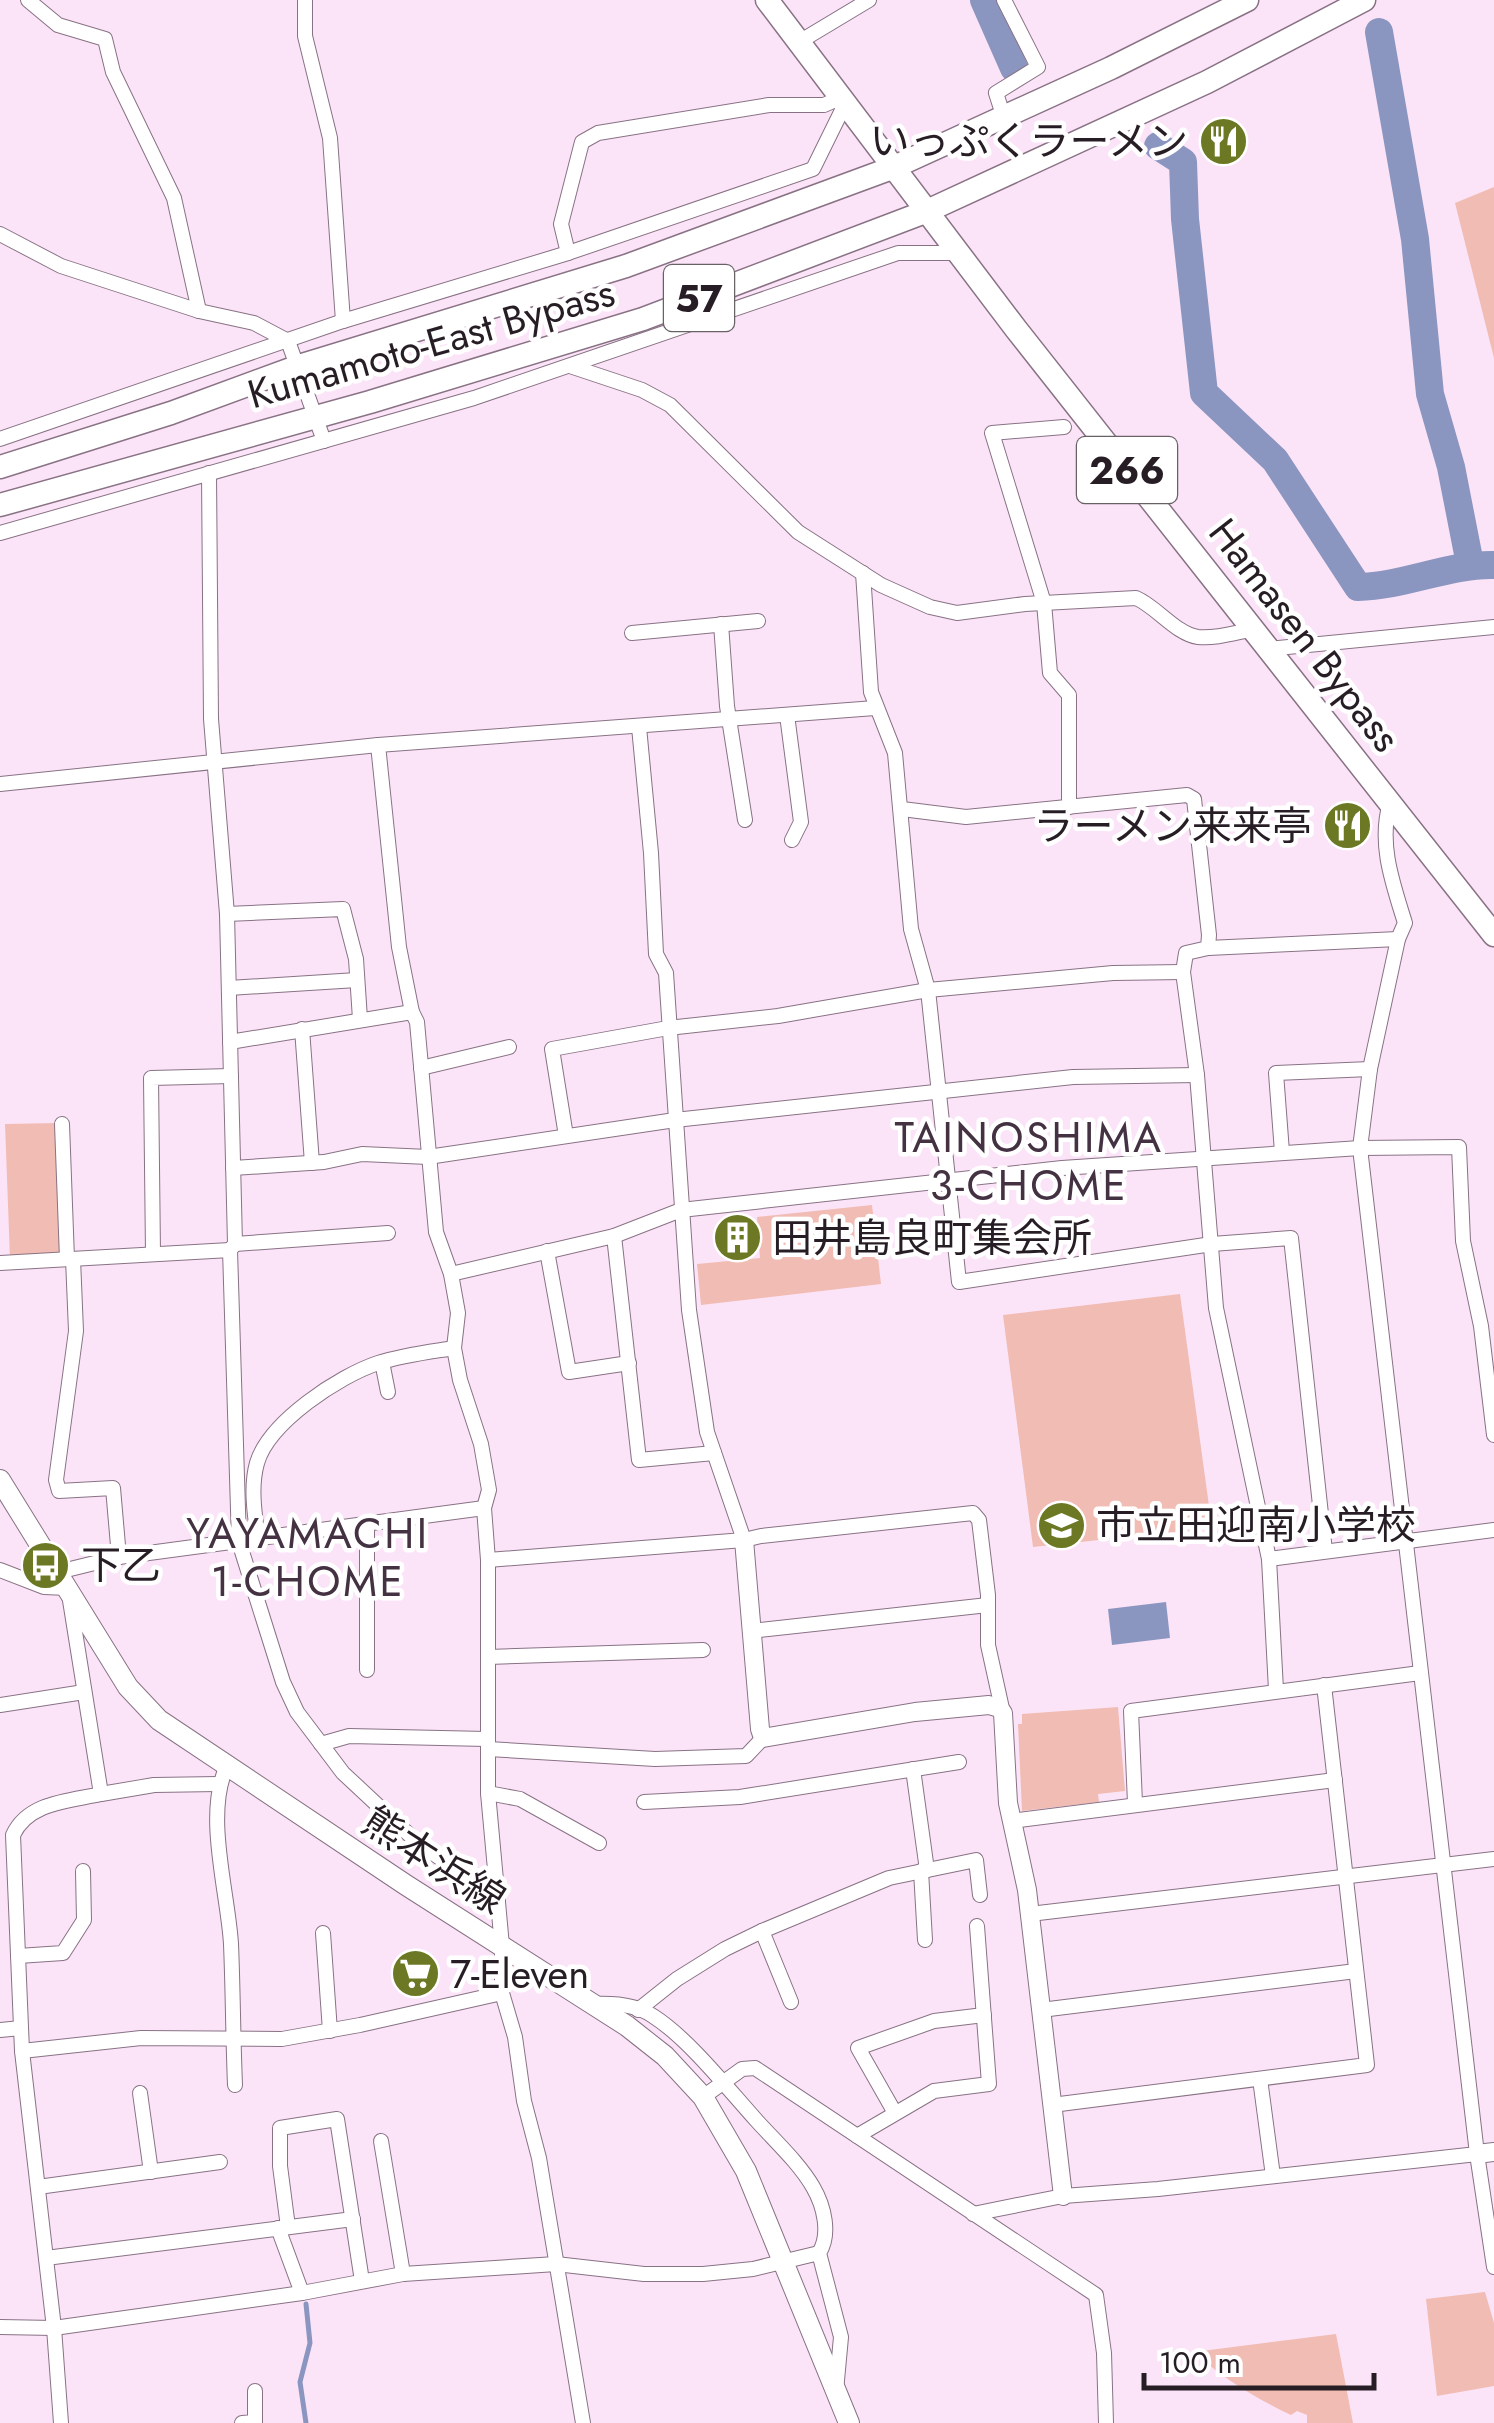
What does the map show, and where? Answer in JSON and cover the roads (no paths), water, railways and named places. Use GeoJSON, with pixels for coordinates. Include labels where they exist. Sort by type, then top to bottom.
{"type":"FeatureCollection","features":[{"type":"Feature","properties":{"kind":"highway","name":"Hamasen Bypass"},"geometry":{"type":"LineString","coordinates":[[767,0],[925,212],[1494,935]]}},
{"type":"Feature","properties":{"kind":"highway","name":"Kumamoto-East Bypass"},"geometry":{"type":"LineString","coordinates":[[0,468],[171,413],[299,366],[626,266],[892,168],[1247,0]]}},
{"type":"Feature","properties":{"kind":"highway","name":"Kumamoto-East Bypass"},"geometry":{"type":"LineString","coordinates":[[0,505],[316,417],[643,319],[925,212],[1207,82],[1364,0]]}},
{"type":"Feature","properties":{"kind":"main road","name":"熊本浜線"},"geometry":{"type":"LineString","coordinates":[[0,1480],[128,1687],[159,1720],[222,1775],[627,2026],[664,2056],[703,2098],[746,2170],[849,2423]]}},
{"type":"Feature","properties":{"kind":"street"},"geometry":{"type":"LineString","coordinates":[[28,0],[58,25],[105,39],[113,72],[174,198],[199,311]]}},
{"type":"Feature","properties":{"kind":"street"},"geometry":{"type":"LineString","coordinates":[[304,0],[305,36],[330,138],[343,321]]}},
{"type":"Feature","properties":{"kind":"street"},"geometry":{"type":"LineString","coordinates":[[799,42],[869,0]]}},
{"type":"Feature","properties":{"kind":"street"},"geometry":{"type":"LineString","coordinates":[[1004,0],[1038,68],[996,94],[1004,118]]}},
{"type":"Feature","properties":{"kind":"street"},"geometry":{"type":"LineString","coordinates":[[568,253],[562,224],[582,142],[617,130],[768,105],[824,105],[844,100]]}},
{"type":"Feature","properties":{"kind":"street"},"geometry":{"type":"LineString","coordinates":[[0,439],[343,321],[568,253],[813,169],[844,100]]}},
{"type":"Feature","properties":{"kind":"street"},"geometry":{"type":"LineString","coordinates":[[0,234],[61,266],[199,311],[254,323],[288,341],[324,441]]}},
{"type":"Feature","properties":{"kind":"street"},"geometry":{"type":"LineString","coordinates":[[0,532],[474,398],[898,254],[958,253]]}},
{"type":"Feature","properties":{"kind":"street"},"geometry":{"type":"LineString","coordinates":[[570,366],[642,390],[670,404],[798,532],[881,586],[930,607],[958,613],[1136,598],[1196,637],[1262,639],[1494,627]]}},
{"type":"Feature","properties":{"kind":"street"},"geometry":{"type":"LineString","coordinates":[[1064,426],[992,434],[1044,603],[1050,673],[1069,695],[1069,807]]}},
{"type":"Feature","properties":{"kind":"street"},"geometry":{"type":"LineString","coordinates":[[209,474],[208,645],[228,914],[238,1542],[283,1682],[321,1744],[343,1772],[418,1843],[498,1898]]}},
{"type":"Feature","properties":{"kind":"street"},"geometry":{"type":"LineString","coordinates":[[863,573],[871,692],[895,754],[911,929],[928,990],[958,1282],[1212,1244],[1290,1238],[1325,1550]]}},
{"type":"Feature","properties":{"kind":"street"},"geometry":{"type":"LineString","coordinates":[[632,632],[758,621]]}},
{"type":"Feature","properties":{"kind":"street"},"geometry":{"type":"LineString","coordinates":[[721,624],[745,820]]}},
{"type":"Feature","properties":{"kind":"street"},"geometry":{"type":"LineString","coordinates":[[0,784],[378,744],[876,708]]}},
{"type":"Feature","properties":{"kind":"street"},"geometry":{"type":"LineString","coordinates":[[787,715],[801,822],[792,840]]}},
{"type":"Feature","properties":{"kind":"street"},"geometry":{"type":"LineString","coordinates":[[639,727],[656,954],[666,972],[689,1310],[708,1432],[744,1540],[760,1729],[764,1738]]}},
{"type":"Feature","properties":{"kind":"street"},"geometry":{"type":"LineString","coordinates":[[378,744],[399,946],[417,1022],[436,1232],[451,1274],[458,1313],[454,1348],[460,1380],[482,1444],[490,1490],[484,1508],[488,1560],[488,1793],[502,1946],[502,1993],[515,2036],[524,2100],[539,2158],[583,2423]]}},
{"type":"Feature","properties":{"kind":"street"},"geometry":{"type":"LineString","coordinates":[[902,808],[966,817],[1187,795],[1194,799],[1208,948]]}},
{"type":"Feature","properties":{"kind":"street"},"geometry":{"type":"LineString","coordinates":[[1390,804],[1384,826],[1390,876],[1405,923],[1398,938],[1370,1069],[1360,1148],[1420,1673],[1485,2153],[1494,2267]]}},
{"type":"Feature","properties":{"kind":"street"},"geometry":{"type":"LineString","coordinates":[[228,914],[343,909],[356,959],[360,1018]]}},
{"type":"Feature","properties":{"kind":"street"},"geometry":{"type":"LineString","coordinates":[[1276,1690],[1269,1559],[1216,1308],[1197,1075],[1182,972],[1186,953],[1208,948],[1398,938]]}},
{"type":"Feature","properties":{"kind":"street"},"geometry":{"type":"LineString","coordinates":[[566,1136],[552,1049],[928,990],[1113,973],[1182,972]]}},
{"type":"Feature","properties":{"kind":"street"},"geometry":{"type":"LineString","coordinates":[[229,988],[357,980]]}},
{"type":"Feature","properties":{"kind":"street"},"geometry":{"type":"LineString","coordinates":[[230,1042],[412,1012]]}},
{"type":"Feature","properties":{"kind":"street"},"geometry":{"type":"LineString","coordinates":[[302,1029],[312,1162]]}},
{"type":"Feature","properties":{"kind":"street"},"geometry":{"type":"LineString","coordinates":[[421,1068],[509,1047]]}},
{"type":"Feature","properties":{"kind":"street"},"geometry":{"type":"LineString","coordinates":[[1282,1152],[1276,1073],[1370,1069]]}},
{"type":"Feature","properties":{"kind":"street"},"geometry":{"type":"LineString","coordinates":[[233,1168],[362,1154],[428,1157],[675,1120],[1073,1077],[1197,1075]]}},
{"type":"Feature","properties":{"kind":"street"},"geometry":{"type":"LineString","coordinates":[[154,1254],[151,1078],[231,1076]]}},
{"type":"Feature","properties":{"kind":"street"},"geometry":{"type":"LineString","coordinates":[[62,1124],[76,1331],[56,1480],[58,1490],[113,1488],[119,1556]]}},
{"type":"Feature","properties":{"kind":"street"},"geometry":{"type":"LineString","coordinates":[[451,1274],[614,1236],[681,1210],[1062,1168],[1282,1152],[1459,1147],[1463,1241],[1488,1325],[1494,1435]]}},
{"type":"Feature","properties":{"kind":"street"},"geometry":{"type":"LineString","coordinates":[[0,1263],[388,1233]]}},
{"type":"Feature","properties":{"kind":"street"},"geometry":{"type":"LineString","coordinates":[[614,1236],[638,1460],[714,1453]]}},
{"type":"Feature","properties":{"kind":"street"},"geometry":{"type":"LineString","coordinates":[[546,1251],[570,1372],[629,1363]]}},
{"type":"Feature","properties":{"kind":"street"},"geometry":{"type":"LineString","coordinates":[[258,1540],[254,1476],[266,1443],[286,1420],[342,1382],[382,1362],[454,1348]]}},
{"type":"Feature","properties":{"kind":"street"},"geometry":{"type":"LineString","coordinates":[[382,1362],[388,1392]]}},
{"type":"Feature","properties":{"kind":"street"},"geometry":{"type":"LineString","coordinates":[[0,1570],[44,1587],[119,1556],[484,1508]]}},
{"type":"Feature","properties":{"kind":"street"},"geometry":{"type":"LineString","coordinates":[[488,1560],[744,1540],[973,1513],[979,1520],[988,1645],[1003,1714],[1011,1821],[1030,1914],[1063,2196]]}},
{"type":"Feature","properties":{"kind":"street"},"geometry":{"type":"LineString","coordinates":[[367,1524],[367,1670]]}},
{"type":"Feature","properties":{"kind":"street"},"geometry":{"type":"LineString","coordinates":[[1269,1559],[1494,1530]]}},
{"type":"Feature","properties":{"kind":"street"},"geometry":{"type":"LineString","coordinates":[[63,1580],[100,1794]]}},
{"type":"Feature","properties":{"kind":"street"},"geometry":{"type":"LineString","coordinates":[[751,1631],[988,1605]]}},
{"type":"Feature","properties":{"kind":"street"},"geometry":{"type":"LineString","coordinates":[[488,1658],[703,1650]]}},
{"type":"Feature","properties":{"kind":"street"},"geometry":{"type":"LineString","coordinates":[[1135,1804],[1131,1711],[1420,1673]]}},
{"type":"Feature","properties":{"kind":"street"},"geometry":{"type":"LineString","coordinates":[[1052,2105],[1368,2065],[1324,1684]]}},
{"type":"Feature","properties":{"kind":"street"},"geometry":{"type":"LineString","coordinates":[[0,1705],[84,1692]]}},
{"type":"Feature","properties":{"kind":"street"},"geometry":{"type":"LineString","coordinates":[[321,1744],[349,1736],[655,1760],[746,1756],[764,1738],[915,1712],[989,1705],[1000,1708],[1003,1714]]}},
{"type":"Feature","properties":{"kind":"street"},"geometry":{"type":"LineString","coordinates":[[644,1802],[740,1797],[959,1762]]}},
{"type":"Feature","properties":{"kind":"street"},"geometry":{"type":"LineString","coordinates":[[913,1769],[924,1871],[925,1940]]}},
{"type":"Feature","properties":{"kind":"street"},"geometry":{"type":"LineString","coordinates":[[61,2423],[22,2051],[18,1956],[8,1889],[13,1835],[19,1822],[48,1806],[222,1775],[219,1831],[230,1941],[235,2086]]}},
{"type":"Feature","properties":{"kind":"street"},"geometry":{"type":"LineString","coordinates":[[1011,1821],[1334,1780]]}},
{"type":"Feature","properties":{"kind":"street"},"geometry":{"type":"LineString","coordinates":[[488,1793],[520,1799],[599,1843]]}},
{"type":"Feature","properties":{"kind":"street"},"geometry":{"type":"LineString","coordinates":[[1030,1914],[1494,1859]]}},
{"type":"Feature","properties":{"kind":"street"},"geometry":{"type":"LineString","coordinates":[[638,2010],[725,1949],[890,1878],[976,1860],[980,1895]]}},
{"type":"Feature","properties":{"kind":"street"},"geometry":{"type":"LineString","coordinates":[[18,1956],[63,1952],[84,1920],[83,1872]]}},
{"type":"Feature","properties":{"kind":"street"},"geometry":{"type":"LineString","coordinates":[[856,2136],[934,2091],[990,2084],[977,1926]]}},
{"type":"Feature","properties":{"kind":"street"},"geometry":{"type":"LineString","coordinates":[[762,1931],[791,2002]]}},
{"type":"Feature","properties":{"kind":"street"},"geometry":{"type":"LineString","coordinates":[[323,1933],[330,2030]]}},
{"type":"Feature","properties":{"kind":"street"},"geometry":{"type":"LineString","coordinates":[[1042,2010],[1356,1972]]}},
{"type":"Feature","properties":{"kind":"street"},"geometry":{"type":"LineString","coordinates":[[22,2051],[141,2038],[282,2039],[502,1993]]}},
{"type":"Feature","properties":{"kind":"street"},"geometry":{"type":"LineString","coordinates":[[0,2327],[54,2328],[302,2293],[404,2274],[556,2264],[644,2274],[703,2274],[783,2264],[819,2254],[824,2246],[825,2224],[812,2186],[724,2084],[650,2013],[616,2003],[592,2004]]}},
{"type":"Feature","properties":{"kind":"street"},"geometry":{"type":"LineString","coordinates":[[896,2113],[858,2048],[934,2020],[984,2014]]}},
{"type":"Feature","properties":{"kind":"street"},"geometry":{"type":"LineString","coordinates":[[0,2030],[21,2028]]}},
{"type":"Feature","properties":{"kind":"street"},"geometry":{"type":"LineString","coordinates":[[703,2098],[742,2070],[755,2068],[1096,2295],[1104,2352],[1106,2423]]}},
{"type":"Feature","properties":{"kind":"street"},"geometry":{"type":"LineString","coordinates":[[1260,2079],[1273,2176]]}},
{"type":"Feature","properties":{"kind":"street"},"geometry":{"type":"LineString","coordinates":[[140,2093],[151,2172]]}},
{"type":"Feature","properties":{"kind":"street"},"geometry":{"type":"LineString","coordinates":[[302,2293],[283,2228],[280,2128],[338,2120],[362,2281]]}},
{"type":"Feature","properties":{"kind":"street"},"geometry":{"type":"LineString","coordinates":[[382,2142],[404,2274]]}},
{"type":"Feature","properties":{"kind":"street"},"geometry":{"type":"LineString","coordinates":[[973,2214],[1063,2196],[1158,2190],[1485,2153]]}},
{"type":"Feature","properties":{"kind":"street"},"geometry":{"type":"LineString","coordinates":[[38,2187],[220,2162]]}},
{"type":"Feature","properties":{"kind":"street"},"geometry":{"type":"LineString","coordinates":[[46,2258],[353,2219]]}},
{"type":"Feature","properties":{"kind":"street"},"geometry":{"type":"LineString","coordinates":[[819,2254],[840,2337],[836,2392]]}},
{"type":"Feature","properties":{"kind":"street"},"geometry":{"type":"LineString","coordinates":[[242,2423],[256,2422],[255,2392]]}},
{"type":"Feature","properties":{"kind":"water"},"geometry":{"type":"Polygon","coordinates":[[[1166,1602],[1170,1638],[1112,1645],[1108,1609],[1166,1602]]]}},
{"type":"Feature","properties":{"kind":"waterway"},"geometry":{"type":"LineString","coordinates":[[984,0],[1014,68]]}},
{"type":"Feature","properties":{"kind":"waterway"},"geometry":{"type":"LineString","coordinates":[[1379,32],[1415,239],[1430,394],[1451,467],[1470,564]]}},
{"type":"Feature","properties":{"kind":"waterway"},"geometry":{"type":"LineString","coordinates":[[1158,146],[1183,162],[1185,219],[1204,393],[1275,460],[1358,587],[1494,565]]}},
{"type":"Feature","properties":{"kind":"waterway"},"geometry":{"type":"LineString","coordinates":[[306,2304],[310,2343],[300,2382],[306,2423]]}},
{"type":"Feature","properties":{"kind":"place","name":"いっぷくラーメン"},"geometry":{"type":"Point","coordinates":[1223,141]}},
{"type":"Feature","properties":{"kind":"place","name":"ラーメン来来亭"},"geometry":{"type":"Point","coordinates":[1347,826]}},
{"type":"Feature","properties":{"kind":"place","name":"田井島良町集会所"},"geometry":{"type":"Point","coordinates":[737,1238]}},
{"type":"Feature","properties":{"kind":"place","name":"市立田迎南小学校"},"geometry":{"type":"Point","coordinates":[1061,1525]}},
{"type":"Feature","properties":{"kind":"place","name":"下乙"},"geometry":{"type":"Point","coordinates":[46,1565]}},
{"type":"Feature","properties":{"kind":"place","name":"7-Eleven"},"geometry":{"type":"Point","coordinates":[415,1974]}},
{"type":"Feature","properties":{"kind":"district","name":"TAINOSHIMA 3-CHOME"},"geometry":{"type":"Point","coordinates":[1029,1161]}},
{"type":"Feature","properties":{"kind":"district","name":"YAYAMACHI 1-CHOME"},"geometry":{"type":"Point","coordinates":[308,1557]}}]}
